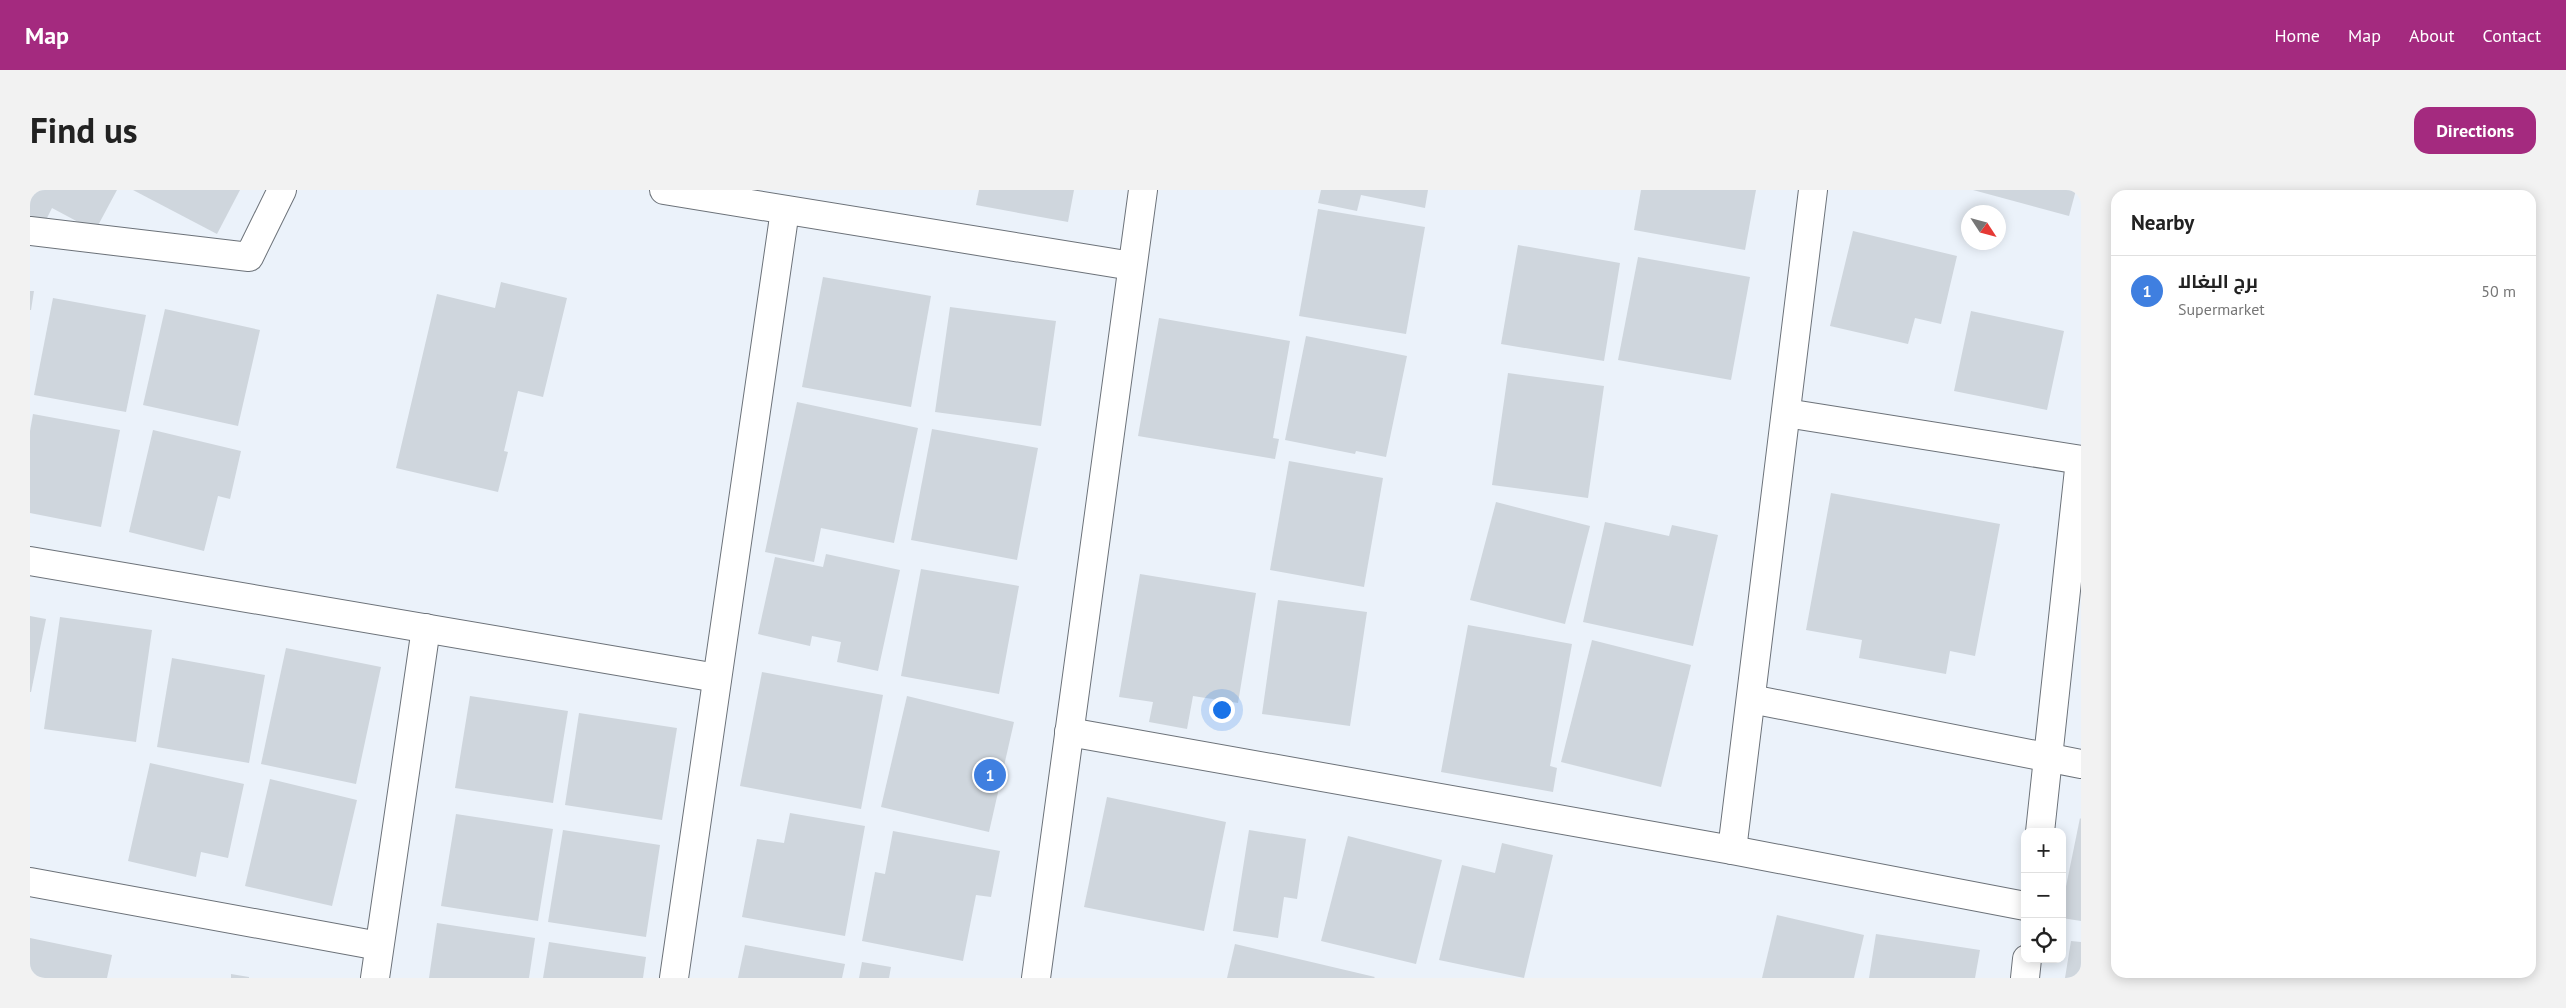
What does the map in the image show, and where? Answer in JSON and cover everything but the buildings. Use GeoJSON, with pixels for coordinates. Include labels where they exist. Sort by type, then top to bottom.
{"type":"FeatureCollection","features":[{"type":"Feature","properties":{"kind":"street"},"geometry":{"type":"LineString","coordinates":[[30,232],[249,257],[282,190]]}},
{"type":"Feature","properties":{"kind":"street"},"geometry":{"type":"LineString","coordinates":[[664,190],[1132,266]]}},
{"type":"Feature","properties":{"kind":"street"},"geometry":{"type":"LineString","coordinates":[[1036,978],[1143,190]]}},
{"type":"Feature","properties":{"kind":"street"},"geometry":{"type":"LineString","coordinates":[[1732,850],[1812,190]]}},
{"type":"Feature","properties":{"kind":"street"},"geometry":{"type":"LineString","coordinates":[[674,978],[786,210]]}},
{"type":"Feature","properties":{"kind":"street"},"geometry":{"type":"LineString","coordinates":[[1786,412],[2080,460],[2040,828]]}},
{"type":"Feature","properties":{"kind":"street"},"geometry":{"type":"LineString","coordinates":[[30,561],[717,678]]}},
{"type":"Feature","properties":{"kind":"street"},"geometry":{"type":"LineString","coordinates":[[375,978],[426,628]]}},
{"type":"Feature","properties":{"kind":"street"},"geometry":{"type":"LineString","coordinates":[[1751,699],[2081,764]]}},
{"type":"Feature","properties":{"kind":"street"},"geometry":{"type":"LineString","coordinates":[[1069,732],[1732,850],[2021,905]]}},
{"type":"Feature","properties":{"kind":"street"},"geometry":{"type":"LineString","coordinates":[[30,882],[380,946]]}},
{"type":"Feature","properties":{"kind":"street"},"geometry":{"type":"LineString","coordinates":[[2025,978],[2027,963]]}},
{"type":"Feature","properties":{"kind":"place","name":"برج البغالا"},"geometry":{"type":"Point","coordinates":[990,775]}}]}
